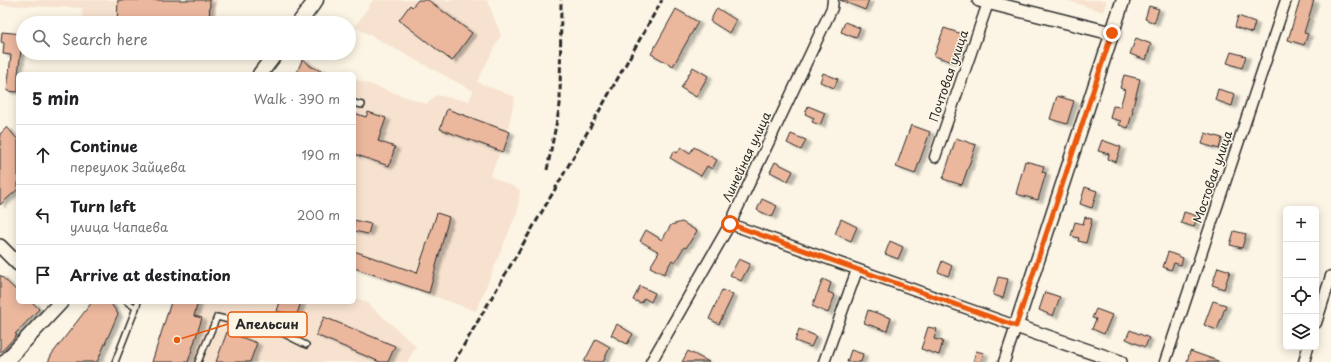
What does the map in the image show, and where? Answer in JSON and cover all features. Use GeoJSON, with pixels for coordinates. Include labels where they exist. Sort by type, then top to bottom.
{"type":"FeatureCollection","features":[{"type":"Feature","properties":{"kind":"main road"},"geometry":{"type":"LineString","coordinates":[[304,16],[316,0]]}},
{"type":"Feature","properties":{"kind":"main road"},"geometry":{"type":"LineString","coordinates":[[265,72],[272,60]]}},
{"type":"Feature","properties":{"kind":"main road"},"geometry":{"type":"LineString","coordinates":[[5,362],[57,304]]}},
{"type":"Feature","properties":{"kind":"street","name":"Линейная улица"},"geometry":{"type":"LineString","coordinates":[[651,362],[730,224],[832,8],[832,0]]}},
{"type":"Feature","properties":{"kind":"street"},"geometry":{"type":"LineString","coordinates":[[1004,362],[1123,0]]}},
{"type":"Feature","properties":{"kind":"street","name":"Мостовая улица"},"geometry":{"type":"LineString","coordinates":[[1164,362],[1286,0]]}},
{"type":"Feature","properties":{"kind":"street"},"geometry":{"type":"LineString","coordinates":[[984,1],[1112,33]]}},
{"type":"Feature","properties":{"kind":"street","name":"Почтовая улица"},"geometry":{"type":"LineString","coordinates":[[935,157],[984,1]]}},
{"type":"Feature","properties":{"kind":"street"},"geometry":{"type":"LineString","coordinates":[[730,224],[1120,362]]}},
{"type":"Feature","properties":{"kind":"street"},"geometry":{"type":"LineString","coordinates":[[0,246],[16,262]]}},
{"type":"Feature","properties":{"kind":"street"},"geometry":{"type":"LineString","coordinates":[[824,362],[857,270]]}},
{"type":"Feature","properties":{"kind":"street"},"geometry":{"type":"LineString","coordinates":[[1319,314],[1331,276]]}},
{"type":"Feature","properties":{"kind":"street"},"geometry":{"type":"LineString","coordinates":[[1304,362],[1307,350]]}},
{"type":"Feature","properties":{"kind":"lane"},"geometry":{"type":"LineString","coordinates":[[356,104],[362,105]]}},
{"type":"Feature","properties":{"kind":"lane"},"geometry":{"type":"LineString","coordinates":[[130,304],[136,308]]}},
{"type":"Feature","properties":{"kind":"lane"},"geometry":{"type":"LineString","coordinates":[[115,362],[137,304]]}},
{"type":"Feature","properties":{"kind":"lane"},"geometry":{"type":"LineString","coordinates":[[198,362],[217,317],[282,333],[306,345]]}},
{"type":"Feature","properties":{"kind":"shaded area"},"geometry":{"type":"Polygon","coordinates":[[[0,0],[217,0],[216,16],[83,16],[82,8],[0,5],[0,0]]]}},
{"type":"Feature","properties":{"kind":"shaded area"},"geometry":{"type":"Polygon","coordinates":[[[373,0],[487,0],[501,35],[477,82],[515,97],[506,138],[490,176],[520,190],[518,210],[476,311],[356,269],[356,80],[427,104],[436,95],[469,101],[474,89],[473,91],[356,28],[373,0]]]}},
{"type":"Feature","properties":{"kind":"shaded area"},"geometry":{"type":"Polygon","coordinates":[[[1066,0],[1107,0],[1103,12],[1066,0]]]}},
{"type":"Feature","properties":{"kind":"shaded area"},"geometry":{"type":"Polygon","coordinates":[[[302,60],[305,60],[308,63],[334,72],[297,72],[302,60]]]}},
{"type":"Feature","properties":{"kind":"shaded area"},"geometry":{"type":"Polygon","coordinates":[[[356,298],[366,302],[416,346],[407,362],[152,362],[170,304],[356,304],[356,298]]]}},
{"type":"Feature","properties":{"kind":"building"},"geometry":{"type":"Polygon","coordinates":[[[118,0],[210,0],[209,16],[117,16],[118,0]]]}},
{"type":"Feature","properties":{"kind":"building"},"geometry":{"type":"Polygon","coordinates":[[[418,0],[428,0],[472,33],[452,61],[399,20],[410,5],[412,7],[418,0]]]}},
{"type":"Feature","properties":{"kind":"building"},"geometry":{"type":"Polygon","coordinates":[[[840,0],[869,0],[865,10],[840,0]]]}},
{"type":"Feature","properties":{"kind":"building"},"geometry":{"type":"Polygon","coordinates":[[[1300,0],[1314,0],[1304,33],[1308,34],[1304,45],[1288,40],[1300,0]]]}},
{"type":"Feature","properties":{"kind":"building"},"geometry":{"type":"Polygon","coordinates":[[[1149,6],[1159,9],[1154,23],[1145,19],[1149,6]]]}},
{"type":"Feature","properties":{"kind":"building"},"geometry":{"type":"Polygon","coordinates":[[[717,8],[736,20],[729,33],[710,21],[717,8]]]}},
{"type":"Feature","properties":{"kind":"building"},"geometry":{"type":"Polygon","coordinates":[[[676,9],[698,22],[673,66],[651,54],[676,9]]]}},
{"type":"Feature","properties":{"kind":"building"},"geometry":{"type":"Polygon","coordinates":[[[1238,16],[1255,22],[1252,33],[1235,27],[1238,16]]]}},
{"type":"Feature","properties":{"kind":"building"},"geometry":{"type":"Polygon","coordinates":[[[845,22],[860,28],[856,38],[841,32],[845,22]]]}},
{"type":"Feature","properties":{"kind":"building"},"geometry":{"type":"Polygon","coordinates":[[[944,28],[962,34],[953,62],[934,56],[944,28]]]}},
{"type":"Feature","properties":{"kind":"building"},"geometry":{"type":"Polygon","coordinates":[[[2,32],[16,33],[16,60],[20,60],[18,72],[16,72],[16,92],[7,91],[11,55],[3,54],[4,43],[1,42],[2,32]]]}},
{"type":"Feature","properties":{"kind":"building"},"geometry":{"type":"Polygon","coordinates":[[[1136,38],[1151,44],[1146,60],[1130,54],[1136,38]]]}},
{"type":"Feature","properties":{"kind":"building"},"geometry":{"type":"Polygon","coordinates":[[[1231,52],[1246,56],[1242,68],[1227,63],[1231,52]]]}},
{"type":"Feature","properties":{"kind":"building"},"geometry":{"type":"Polygon","coordinates":[[[302,60],[305,60],[310,66],[324,72],[297,72],[302,60]]]}},
{"type":"Feature","properties":{"kind":"building"},"geometry":{"type":"Polygon","coordinates":[[[693,67],[708,76],[696,97],[681,88],[693,67]]]}},
{"type":"Feature","properties":{"kind":"building"},"geometry":{"type":"Polygon","coordinates":[[[823,73],[838,79],[834,88],[820,82],[823,73]]]}},
{"type":"Feature","properties":{"kind":"building"},"geometry":{"type":"Polygon","coordinates":[[[1124,75],[1140,79],[1128,128],[1119,125],[1121,121],[1110,118],[1113,106],[1120,107],[1125,90],[1120,88],[1124,75]]]}},
{"type":"Feature","properties":{"kind":"building"},"geometry":{"type":"Polygon","coordinates":[[[1218,89],[1235,94],[1232,106],[1215,100],[1218,89]]]}},
{"type":"Feature","properties":{"kind":"building"},"geometry":{"type":"Polygon","coordinates":[[[1057,96],[1074,101],[1067,124],[1050,119],[1057,96]]]}},
{"type":"Feature","properties":{"kind":"building"},"geometry":{"type":"Polygon","coordinates":[[[808,106],[825,113],[820,125],[812,122],[814,118],[805,114],[808,106]]]}},
{"type":"Feature","properties":{"kind":"building"},"geometry":{"type":"Polygon","coordinates":[[[447,109],[510,132],[503,152],[440,129],[447,109]]]}},
{"type":"Feature","properties":{"kind":"building"},"geometry":{"type":"Polygon","coordinates":[[[368,112],[386,118],[378,141],[395,147],[389,166],[356,155],[356,114],[366,117],[368,112]]]}},
{"type":"Feature","properties":{"kind":"building"},"geometry":{"type":"Polygon","coordinates":[[[911,125],[930,132],[915,174],[896,167],[911,125]]]}},
{"type":"Feature","properties":{"kind":"building"},"geometry":{"type":"Polygon","coordinates":[[[7,127],[16,138],[16,191],[0,205],[0,134],[7,127]]]}},
{"type":"Feature","properties":{"kind":"building"},"geometry":{"type":"Polygon","coordinates":[[[1205,133],[1222,138],[1219,149],[1202,144],[1205,133]]]}},
{"type":"Feature","properties":{"kind":"building"},"geometry":{"type":"Polygon","coordinates":[[[791,134],[806,140],[801,150],[787,143],[791,134]]]}},
{"type":"Feature","properties":{"kind":"building"},"geometry":{"type":"Polygon","coordinates":[[[956,138],[976,145],[962,185],[943,179],[956,138]]]}},
{"type":"Feature","properties":{"kind":"building"},"geometry":{"type":"Polygon","coordinates":[[[1102,140],[1121,147],[1116,162],[1108,159],[1109,154],[1098,151],[1102,140]]]}},
{"type":"Feature","properties":{"kind":"building"},"geometry":{"type":"Polygon","coordinates":[[[681,147],[690,153],[694,147],[717,160],[712,169],[707,166],[701,176],[670,158],[674,151],[677,153],[681,147]]]}},
{"type":"Feature","properties":{"kind":"building"},"geometry":{"type":"Polygon","coordinates":[[[1025,161],[1044,166],[1042,172],[1046,173],[1038,200],[1016,194],[1025,161]]]}},
{"type":"Feature","properties":{"kind":"building"},"geometry":{"type":"Polygon","coordinates":[[[775,162],[793,171],[788,181],[770,172],[775,162]]]}},
{"type":"Feature","properties":{"kind":"building"},"geometry":{"type":"Polygon","coordinates":[[[1085,187],[1097,191],[1092,208],[1080,204],[1085,187]]]}},
{"type":"Feature","properties":{"kind":"building"},"geometry":{"type":"Polygon","coordinates":[[[762,199],[777,206],[772,217],[757,210],[762,199]]]}},
{"type":"Feature","properties":{"kind":"building"},"geometry":{"type":"Polygon","coordinates":[[[1184,212],[1197,216],[1194,227],[1181,223],[1184,212]]]}},
{"type":"Feature","properties":{"kind":"building"},"geometry":{"type":"Polygon","coordinates":[[[437,213],[449,217],[429,293],[356,269],[356,252],[417,273],[437,213]]]}},
{"type":"Feature","properties":{"kind":"building"},"geometry":{"type":"Polygon","coordinates":[[[1085,217],[1092,219],[1086,243],[1078,241],[1079,238],[1071,236],[1075,222],[1083,224],[1085,217]]]}},
{"type":"Feature","properties":{"kind":"building"},"geometry":{"type":"Polygon","coordinates":[[[841,219],[857,227],[851,241],[835,234],[841,219]]]}},
{"type":"Feature","properties":{"kind":"building"},"geometry":{"type":"Polygon","coordinates":[[[356,220],[371,224],[368,234],[356,231],[356,220]]]}},
{"type":"Feature","properties":{"kind":"building"},"geometry":{"type":"Polygon","coordinates":[[[682,222],[697,231],[686,248],[684,247],[675,262],[672,260],[664,274],[650,267],[659,252],[640,241],[646,230],[662,240],[671,225],[682,222]]]}},
{"type":"Feature","properties":{"kind":"building"},"geometry":{"type":"Polygon","coordinates":[[[1234,231],[1246,234],[1242,248],[1230,245],[1234,231]]]}},
{"type":"Feature","properties":{"kind":"building"},"geometry":{"type":"Polygon","coordinates":[[[890,241],[903,247],[898,259],[885,254],[890,241]]]}},
{"type":"Feature","properties":{"kind":"building"},"geometry":{"type":"Polygon","coordinates":[[[1168,252],[1183,258],[1181,265],[1174,263],[1171,270],[1163,267],[1168,252]]]}},
{"type":"Feature","properties":{"kind":"building"},"geometry":{"type":"Polygon","coordinates":[[[739,259],[750,264],[741,281],[730,275],[739,259]]]}},
{"type":"Feature","properties":{"kind":"building"},"geometry":{"type":"Polygon","coordinates":[[[942,261],[952,266],[948,276],[938,272],[942,261]]]}},
{"type":"Feature","properties":{"kind":"building"},"geometry":{"type":"Polygon","coordinates":[[[1218,267],[1230,271],[1224,289],[1212,285],[1218,267]]]}},
{"type":"Feature","properties":{"kind":"building"},"geometry":{"type":"Polygon","coordinates":[[[0,275],[16,290],[16,304],[34,304],[39,309],[15,334],[17,335],[0,353],[0,275]]]}},
{"type":"Feature","properties":{"kind":"building"},"geometry":{"type":"Polygon","coordinates":[[[998,277],[1008,279],[1003,298],[993,295],[998,277]]]}},
{"type":"Feature","properties":{"kind":"building"},"geometry":{"type":"Polygon","coordinates":[[[823,279],[831,283],[828,292],[835,295],[828,313],[812,306],[823,279]]]}},
{"type":"Feature","properties":{"kind":"building"},"geometry":{"type":"Polygon","coordinates":[[[640,286],[655,293],[651,302],[644,298],[641,303],[633,300],[640,286]]]}},
{"type":"Feature","properties":{"kind":"building"},"geometry":{"type":"Polygon","coordinates":[[[722,290],[733,295],[719,324],[709,319],[722,290]]]}},
{"type":"Feature","properties":{"kind":"building"},"geometry":{"type":"Polygon","coordinates":[[[1045,292],[1060,297],[1053,316],[1039,310],[1045,292]]]}},
{"type":"Feature","properties":{"kind":"building"},"geometry":{"type":"Polygon","coordinates":[[[1213,301],[1226,305],[1217,330],[1204,325],[1213,301]]]}},
{"type":"Feature","properties":{"kind":"building"},"geometry":{"type":"Polygon","coordinates":[[[90,304],[111,304],[118,314],[97,362],[48,362],[52,354],[90,304]]]}},
{"type":"Feature","properties":{"kind":"building"},"geometry":{"type":"Polygon","coordinates":[[[170,304],[197,304],[194,316],[202,318],[188,362],[152,362],[170,304]]]}},
{"type":"Feature","properties":{"kind":"building"},"geometry":{"type":"Polygon","coordinates":[[[279,304],[300,304],[296,317],[277,311],[279,304]]]}},
{"type":"Feature","properties":{"kind":"building"},"geometry":{"type":"Polygon","coordinates":[[[1096,309],[1112,315],[1104,334],[1092,329],[1096,319],[1092,318],[1096,309]]]}},
{"type":"Feature","properties":{"kind":"building"},"geometry":{"type":"Polygon","coordinates":[[[868,310],[891,318],[887,331],[864,323],[868,310]]]}},
{"type":"Feature","properties":{"kind":"building"},"geometry":{"type":"Polygon","coordinates":[[[324,317],[395,346],[388,362],[380,362],[316,335],[324,317]]]}},
{"type":"Feature","properties":{"kind":"building"},"geometry":{"type":"Polygon","coordinates":[[[617,324],[633,334],[627,344],[611,335],[617,324]]]}},
{"type":"Feature","properties":{"kind":"building"},"geometry":{"type":"Polygon","coordinates":[[[928,327],[937,329],[934,339],[943,341],[939,355],[921,349],[928,327]]]}},
{"type":"Feature","properties":{"kind":"building"},"geometry":{"type":"Polygon","coordinates":[[[799,329],[816,336],[811,347],[795,341],[799,329]]]}},
{"type":"Feature","properties":{"kind":"building"},"geometry":{"type":"Polygon","coordinates":[[[1130,330],[1149,338],[1145,347],[1126,339],[1130,330]]]}},
{"type":"Feature","properties":{"kind":"building"},"geometry":{"type":"Polygon","coordinates":[[[227,332],[257,343],[250,362],[216,362],[227,332]]]}},
{"type":"Feature","properties":{"kind":"building"},"geometry":{"type":"Polygon","coordinates":[[[596,339],[610,347],[603,362],[584,362],[596,339]]]}},
{"type":"Feature","properties":{"kind":"building"},"geometry":{"type":"Polygon","coordinates":[[[851,350],[863,354],[861,362],[847,362],[851,350]]]}},
{"type":"Feature","properties":{"kind":"building"},"geometry":{"type":"Polygon","coordinates":[[[688,351],[709,362],[682,362],[688,351]]]}},
{"type":"Feature","properties":{"kind":"building"},"geometry":{"type":"Polygon","coordinates":[[[976,351],[984,353],[981,362],[973,362],[976,351]]]}},
{"type":"Feature","properties":{"kind":"building"},"geometry":{"type":"Polygon","coordinates":[[[1190,351],[1218,361],[1218,362],[1187,362],[1190,351]]]}},
{"type":"Feature","properties":{"kind":"railway"},"geometry":{"type":"LineString","coordinates":[[547,170],[560,105],[561,0]]}},
{"type":"Feature","properties":{"kind":"railway"},"geometry":{"type":"LineString","coordinates":[[454,362],[554,191],[662,0]]}},
{"type":"Feature","properties":{"kind":"place","name":"Апельсин"},"geometry":{"type":"Point","coordinates":[177,340]}},
{"type":"Feature","properties":{"kind":"route"},"geometry":{"type":"LineString","coordinates":[[730,224],[1016,326],[1112,33]]}}]}
